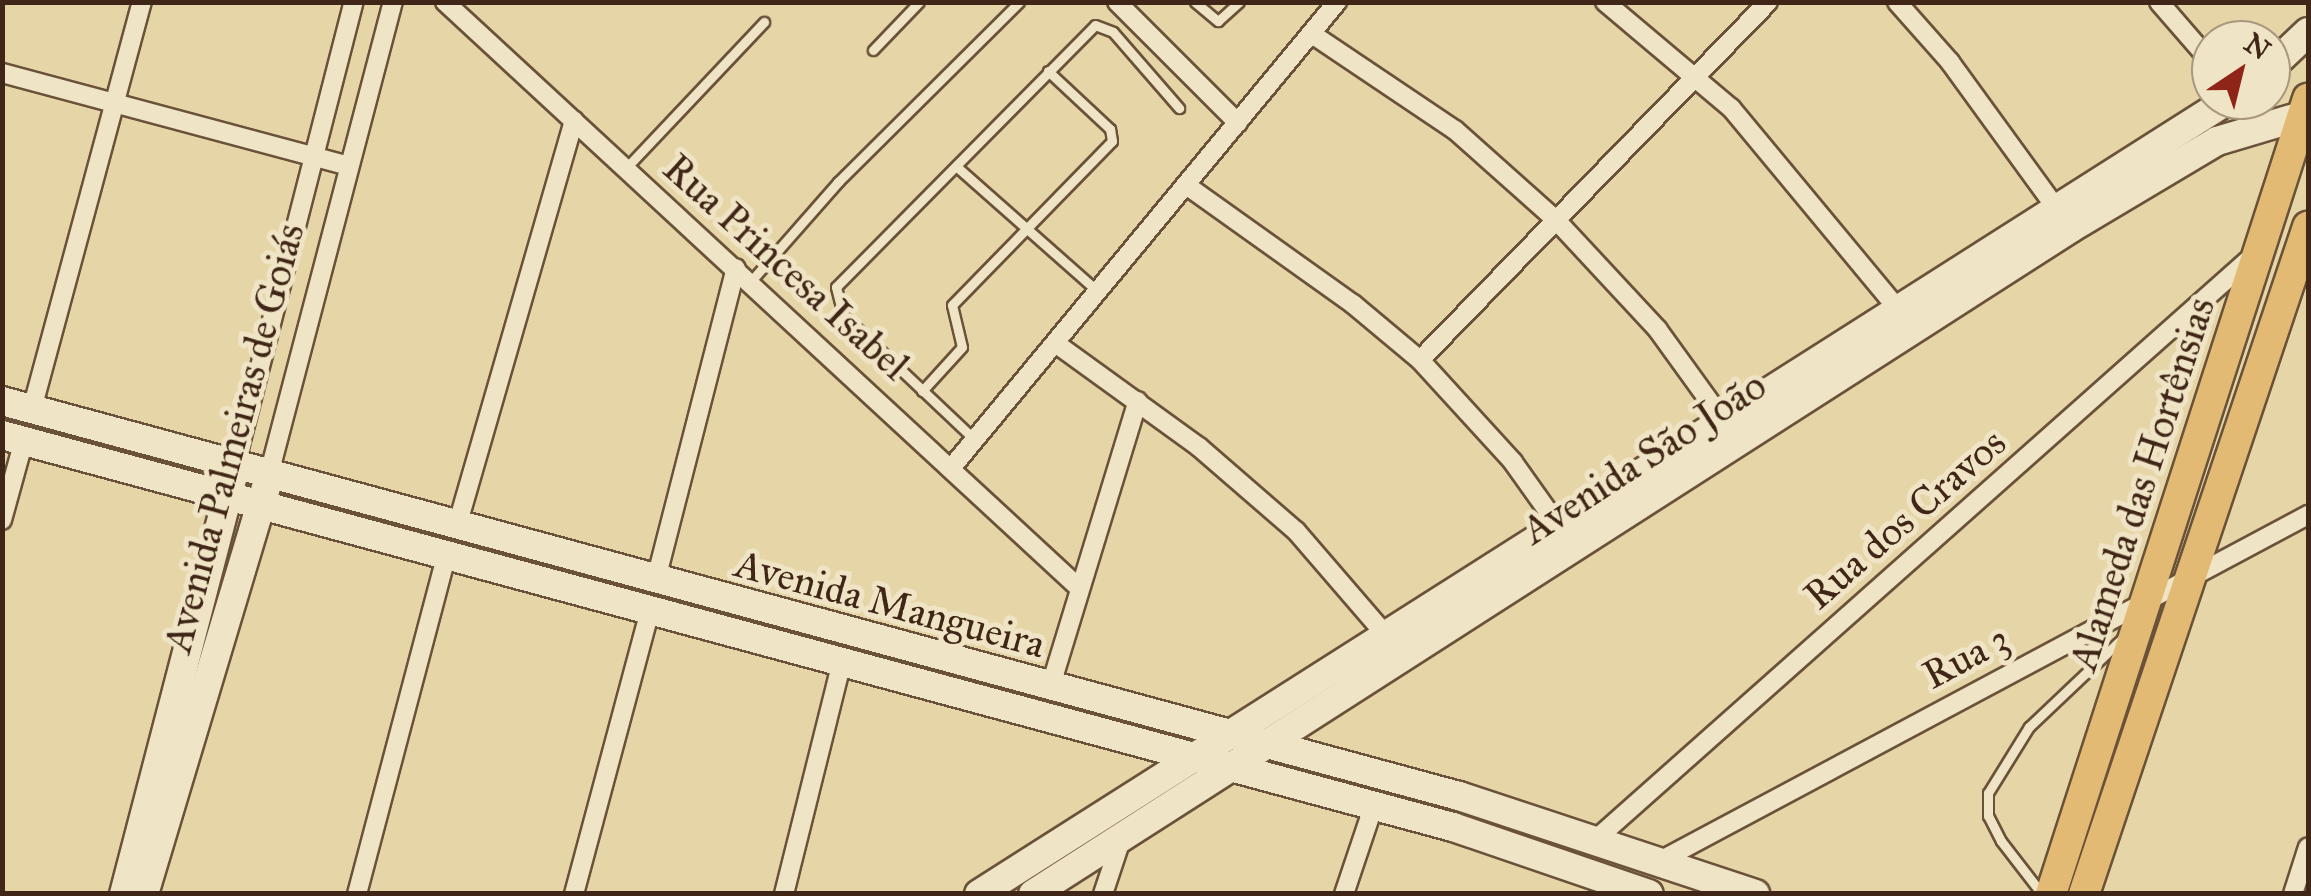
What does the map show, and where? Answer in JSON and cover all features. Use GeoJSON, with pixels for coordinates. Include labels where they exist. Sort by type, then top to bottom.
{"type":"FeatureCollection","features":[{"type":"Feature","properties":{"kind":"main road","name":"Alameda das Hortênsias"},"geometry":{"type":"LineString","coordinates":[[2051,894],[2307,110]]}},
{"type":"Feature","properties":{"kind":"main road","name":"Alameda das Hortênsias"},"geometry":{"type":"LineString","coordinates":[[2084,894],[2308,227]]}},
{"type":"Feature","properties":{"kind":"street"},"geometry":{"type":"LineString","coordinates":[[32,409],[142,2]]}},
{"type":"Feature","properties":{"kind":"street","name":"Avenida Palmeiras de Goiás"},"geometry":{"type":"LineString","coordinates":[[124,894],[354,2]]}},
{"type":"Feature","properties":{"kind":"street","name":"Avenida Palmeiras de Goiás"},"geometry":{"type":"LineString","coordinates":[[144,894],[262,505],[392,2]]}},
{"type":"Feature","properties":{"kind":"street","name":"Rua Princesa Isabel"},"geometry":{"type":"LineString","coordinates":[[445,2],[751,280],[1077,586]]}},
{"type":"Feature","properties":{"kind":"street"},"geometry":{"type":"LineString","coordinates":[[1117,2],[1238,124]]}},
{"type":"Feature","properties":{"kind":"street"},"geometry":{"type":"LineString","coordinates":[[952,467],[1058,345],[1338,2]]}},
{"type":"Feature","properties":{"kind":"street"},"geometry":{"type":"LineString","coordinates":[[1605,2],[1698,76],[1897,308]]}},
{"type":"Feature","properties":{"kind":"street"},"geometry":{"type":"LineString","coordinates":[[1420,360],[1768,2]]}},
{"type":"Feature","properties":{"kind":"street"},"geometry":{"type":"LineString","coordinates":[[1897,2],[1950,62],[2063,218]]}},
{"type":"Feature","properties":{"kind":"street"},"geometry":{"type":"LineString","coordinates":[[2159,2],[2191,39]]}},
{"type":"Feature","properties":{"kind":"street"},"geometry":{"type":"LineString","coordinates":[[1312,34],[1455,130],[1555,219],[1658,330],[1722,420]]}},
{"type":"Feature","properties":{"kind":"street"},"geometry":{"type":"LineString","coordinates":[[2,73],[349,166]]}},
{"type":"Feature","properties":{"kind":"street","name":"Avenida São João"},"geometry":{"type":"LineString","coordinates":[[979,894],[1897,308],[2217,140],[2307,110]]}},
{"type":"Feature","properties":{"kind":"street","name":"Avenida São João"},"geometry":{"type":"LineString","coordinates":[[1033,894],[1228,766],[1576,552],[2200,120]]}},
{"type":"Feature","properties":{"kind":"street"},"geometry":{"type":"LineString","coordinates":[[457,526],[574,121]]}},
{"type":"Feature","properties":{"kind":"street"},"geometry":{"type":"LineString","coordinates":[[1186,185],[1353,304],[1420,360],[1513,462],[1576,552]]}},
{"type":"Feature","properties":{"kind":"street","name":"Rua dos Cravos"},"geometry":{"type":"LineString","coordinates":[[1594,841],[2261,249]]}},
{"type":"Feature","properties":{"kind":"street"},"geometry":{"type":"LineString","coordinates":[[574,894],[736,268]]}},
{"type":"Feature","properties":{"kind":"street"},"geometry":{"type":"LineString","coordinates":[[1058,345],[1138,401],[1296,531],[1385,634]]}},
{"type":"Feature","properties":{"kind":"street","name":"Avenida Mangueira"},"geometry":{"type":"LineString","coordinates":[[2,401],[457,526],[842,662],[1373,808],[1593,885],[1649,894]]}},
{"type":"Feature","properties":{"kind":"street"},"geometry":{"type":"LineString","coordinates":[[1050,688],[1077,586],[1138,401]]}},
{"type":"Feature","properties":{"kind":"street"},"geometry":{"type":"LineString","coordinates":[[2,520],[13,438]]}},
{"type":"Feature","properties":{"kind":"street","name":"Avenida Mangueira"},"geometry":{"type":"LineString","coordinates":[[13,438],[447,554],[1050,688],[1267,744],[1594,841],[1755,894]]}},
{"type":"Feature","properties":{"kind":"street","name":"Rua 3"},"geometry":{"type":"LineString","coordinates":[[1658,862],[2142,614],[2189,580],[2308,515]]}},
{"type":"Feature","properties":{"kind":"street"},"geometry":{"type":"LineString","coordinates":[[357,894],[447,554]]}},
{"type":"Feature","properties":{"kind":"street"},"geometry":{"type":"LineString","coordinates":[[784,894],[842,662]]}},
{"type":"Feature","properties":{"kind":"street"},"geometry":{"type":"LineString","coordinates":[[1344,894],[1373,808]]}},
{"type":"Feature","properties":{"kind":"street"},"geometry":{"type":"LineString","coordinates":[[1103,894],[1122,836]]}},
{"type":"Feature","properties":{"kind":"street"},"geometry":{"type":"LineString","coordinates":[[2292,894],[2308,847]]}},
{"type":"Feature","properties":{"kind":"lane"},"geometry":{"type":"LineString","coordinates":[[873,50],[919,2]]}},
{"type":"Feature","properties":{"kind":"lane"},"geometry":{"type":"LineString","coordinates":[[751,280],[838,182],[1019,2]]}},
{"type":"Feature","properties":{"kind":"lane"},"geometry":{"type":"LineString","coordinates":[[1194,2],[1218,21],[1240,2]]}},
{"type":"Feature","properties":{"kind":"lane"},"geometry":{"type":"LineString","coordinates":[[626,168],[764,22]]}},
{"type":"Feature","properties":{"kind":"lane"},"geometry":{"type":"LineString","coordinates":[[976,440],[843,315],[836,287],[1094,25],[1106,27],[1178,108]]}},
{"type":"Feature","properties":{"kind":"lane"},"geometry":{"type":"LineString","coordinates":[[922,391],[962,347],[965,337],[952,305],[1112,141],[1110,129],[1048,71]]}},
{"type":"Feature","properties":{"kind":"lane"},"geometry":{"type":"LineString","coordinates":[[956,166],[1099,293]]}},
{"type":"Feature","properties":{"kind":"lane"},"geometry":{"type":"LineString","coordinates":[[2042,894],[2001,841],[1988,816],[1988,793],[2030,727],[2142,614]]}}]}
